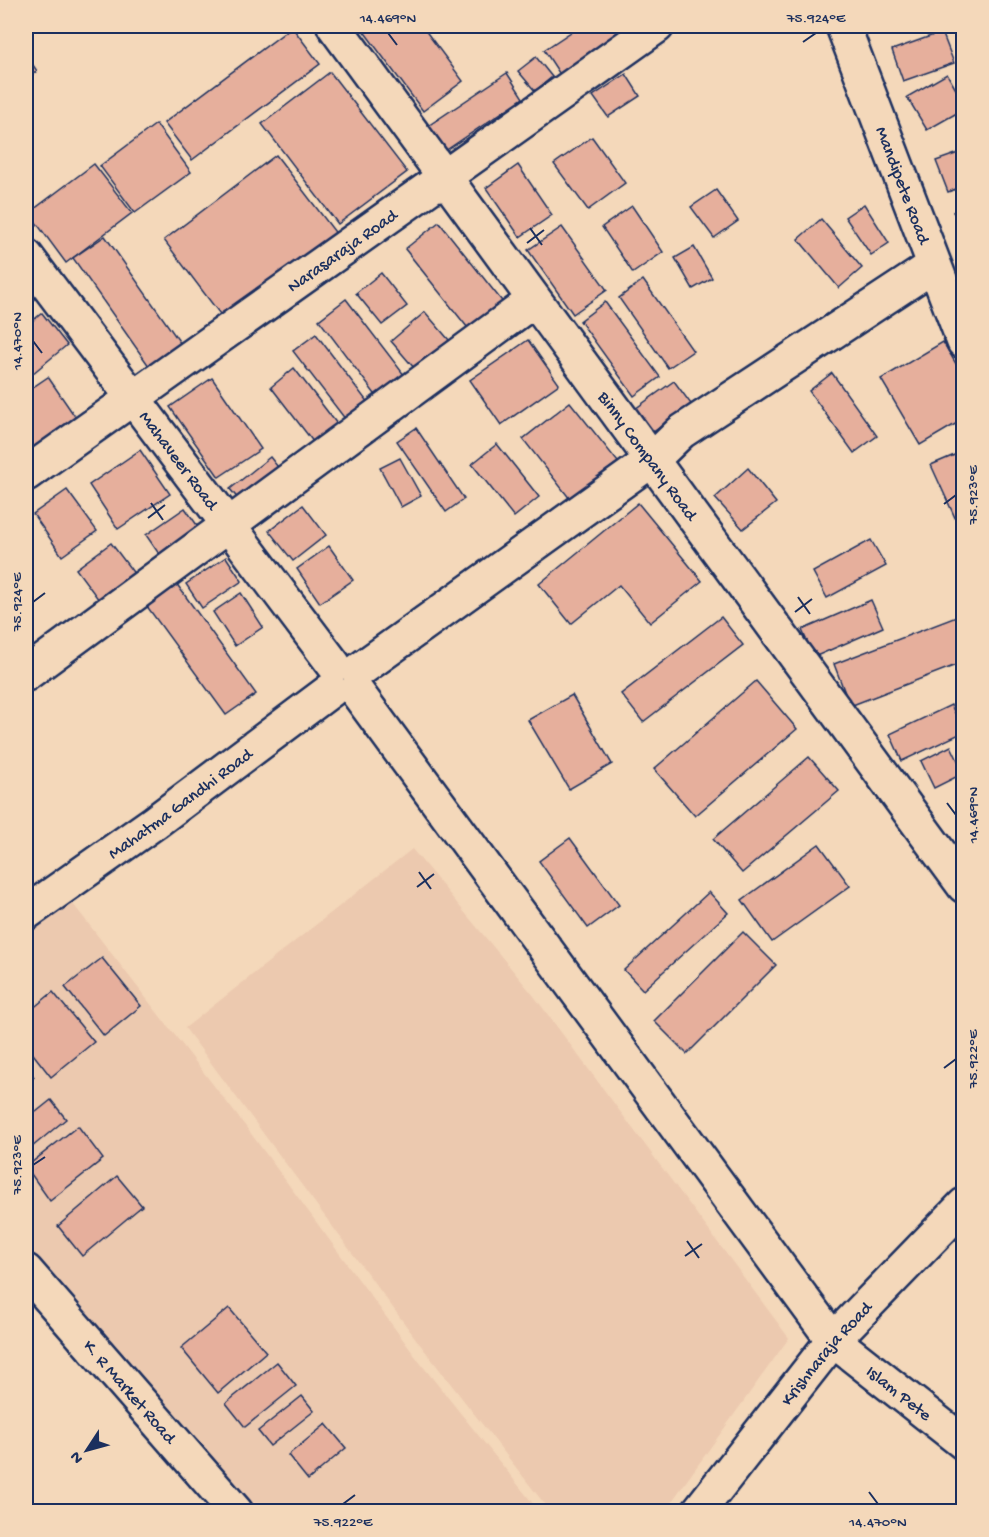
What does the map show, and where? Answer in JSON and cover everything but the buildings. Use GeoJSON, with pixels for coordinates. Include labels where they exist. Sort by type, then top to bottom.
{"type":"FeatureCollection","features":[{"type":"Feature","properties":{"kind":"street","name":"Binny Company Road"},"geometry":{"type":"LineString","coordinates":[[334,26],[963,886]]}},
{"type":"Feature","properties":{"kind":"street","name":"Narasaraja Road"},"geometry":{"type":"LineString","coordinates":[[26,474],[657,26]]}},
{"type":"Feature","properties":{"kind":"street","name":"Mandipete Road"},"geometry":{"type":"LineString","coordinates":[[843,26],[963,342]]}},
{"type":"Feature","properties":{"kind":"street","name":"Mahatma Gandhi Road"},"geometry":{"type":"LineString","coordinates":[[26,913],[155,822],[345,679],[652,460],[681,432],[933,266]]}},
{"type":"Feature","properties":{"kind":"street","name":"Mahaveer Road"},"geometry":{"type":"LineString","coordinates":[[30,271],[133,398],[345,679],[833,1340]]}},
{"type":"Feature","properties":{"kind":"street"},"geometry":{"type":"LineString","coordinates":[[26,674],[534,300]]}},
{"type":"Feature","properties":{"kind":"street","name":"Krishnaraja Road"},"geometry":{"type":"LineString","coordinates":[[698,1512],[833,1340],[963,1205]]}},
{"type":"Feature","properties":{"kind":"street","name":"K. R Market Road"},"geometry":{"type":"LineString","coordinates":[[26,1271],[236,1512]]}},
{"type":"Feature","properties":{"kind":"street","name":"Islam Pete"},"geometry":{"type":"LineString","coordinates":[[833,1340],[963,1443]]}},
{"type":"Feature","properties":{"kind":"shaded area"},"geometry":{"type":"Polygon","coordinates":[[[412,849],[534,996],[789,1338],[665,1511],[550,1511],[422,1347],[185,1028],[412,849]]]}},
{"type":"Feature","properties":{"kind":"shaded area"},"geometry":{"type":"Polygon","coordinates":[[[70,900],[246,1127],[421,1364],[539,1511],[253,1511],[26,1244],[26,930],[70,900]]]}}]}
